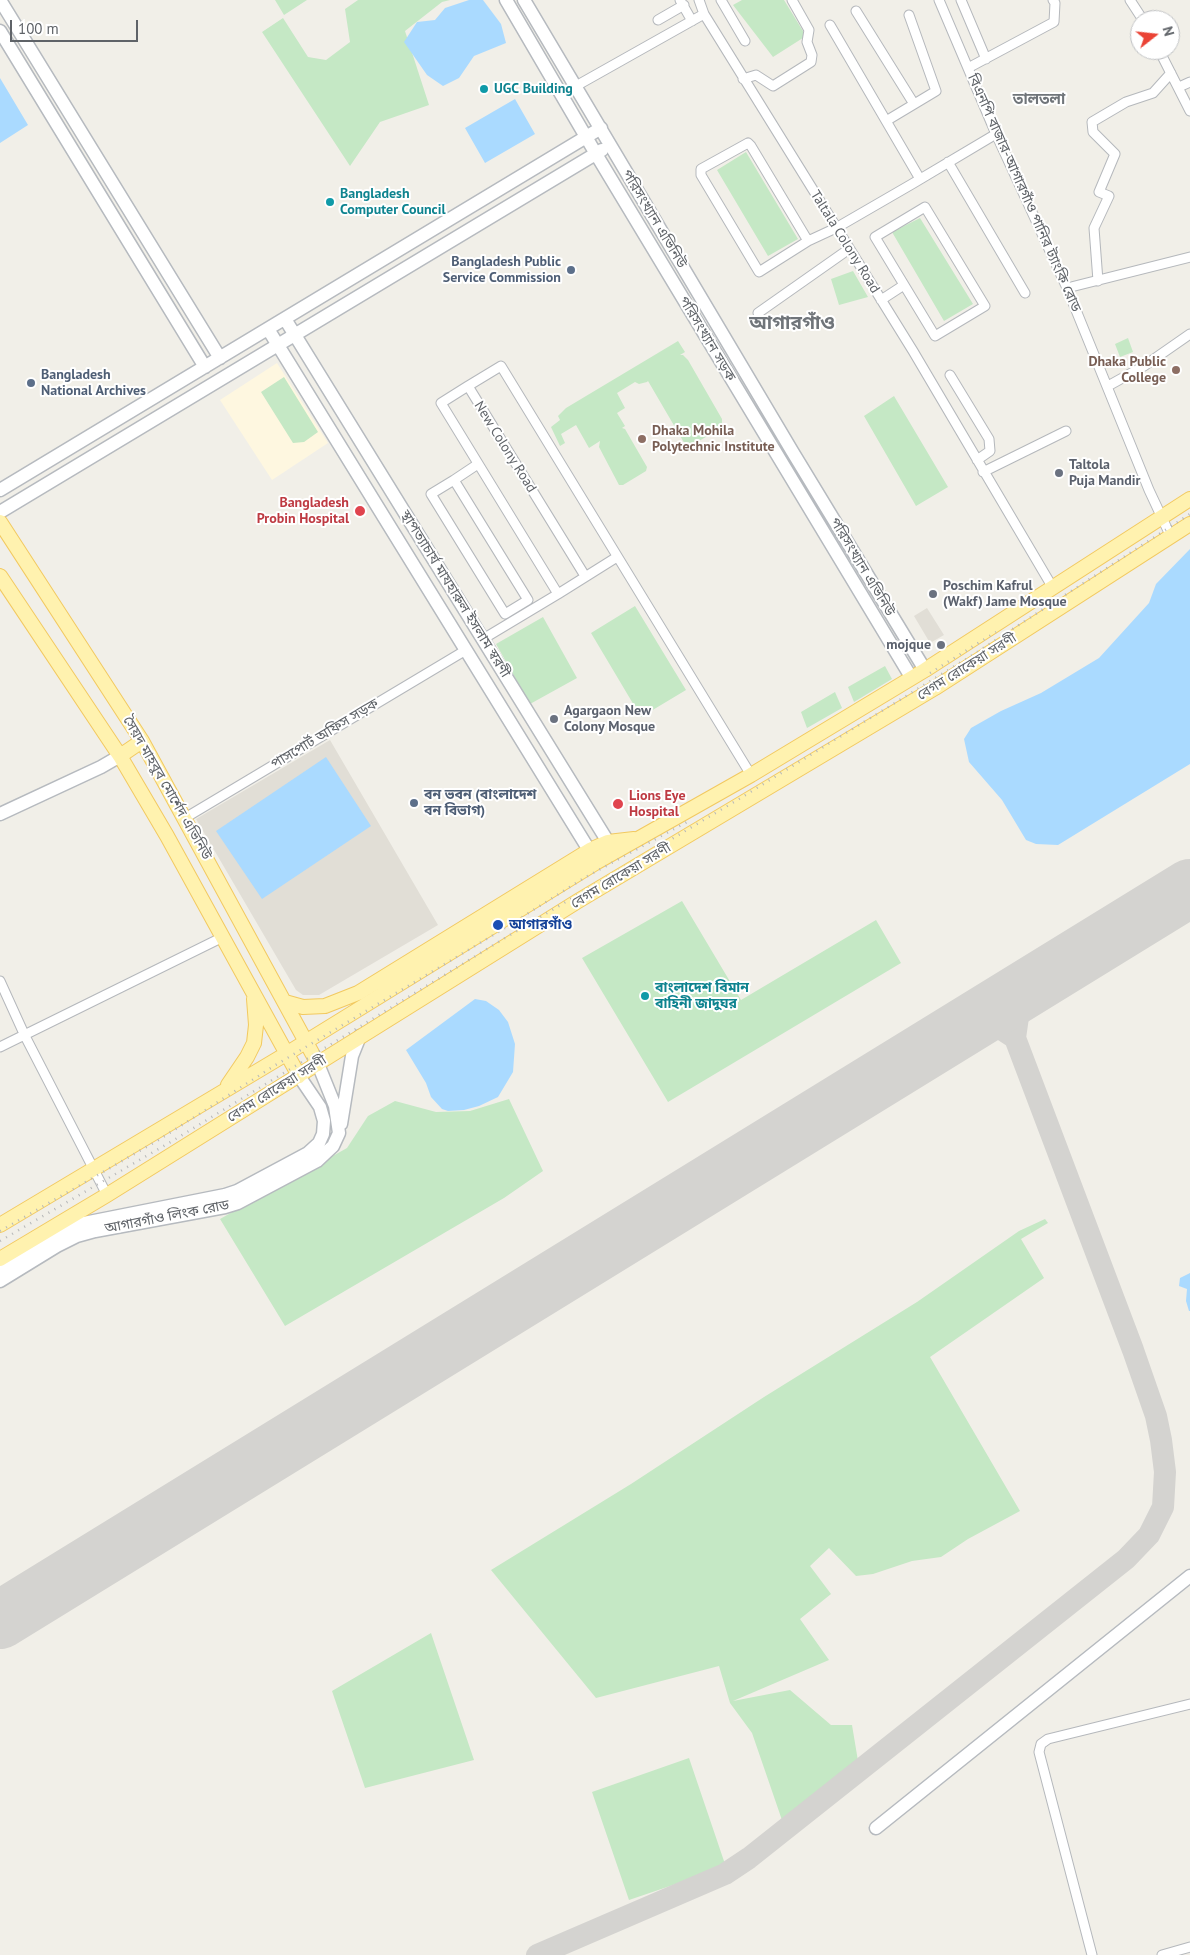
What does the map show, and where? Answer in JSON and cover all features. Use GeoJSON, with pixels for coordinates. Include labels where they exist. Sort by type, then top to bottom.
{"type":"FeatureCollection","features":[{"type":"Feature","properties":{"kind":"main road","name":"বেগম রোকেয়া সরণী"},"geometry":{"type":"LineString","coordinates":[[0,1226],[286,1054],[594,856],[611,847],[639,838],[751,775],[925,670],[1190,499]]}},
{"type":"Feature","properties":{"kind":"main road","name":"সৈয়দ মাহবুব মোর্শেদ এভিনিউ"},"geometry":{"type":"LineString","coordinates":[[1,511],[142,741],[318,1064]]}},
{"type":"Feature","properties":{"kind":"main road","name":"বেগম রোকেয়া সরণী"},"geometry":{"type":"LineString","coordinates":[[0,1259],[107,1195],[578,901],[935,688],[1190,524]]}},
{"type":"Feature","properties":{"kind":"main road","name":"সৈয়দ মাহবুব মোর্শেদ এভিনিউ"},"geometry":{"type":"LineString","coordinates":[[0,576],[120,756],[223,937],[299,1076]]}},
{"type":"Feature","properties":{"kind":"main road"},"geometry":{"type":"LineString","coordinates":[[925,670],[935,688]]}},
{"type":"Feature","properties":{"kind":"main road"},"geometry":{"type":"LineString","coordinates":[[911,677],[922,696]]}},
{"type":"Feature","properties":{"kind":"main road"},"geometry":{"type":"LineString","coordinates":[[120,756],[142,741]]}},
{"type":"Feature","properties":{"kind":"main road"},"geometry":{"type":"LineString","coordinates":[[751,775],[761,793]]}},
{"type":"Feature","properties":{"kind":"main road"},"geometry":{"type":"LineString","coordinates":[[285,1002],[303,1006],[325,1006],[358,993],[594,856]]}},
{"type":"Feature","properties":{"kind":"main road"},"geometry":{"type":"LineString","coordinates":[[223,1092],[247,1057],[254,1043],[256,1025],[253,993]]}},
{"type":"Feature","properties":{"kind":"street"},"geometry":{"type":"LineString","coordinates":[[0,0],[220,358]]}},
{"type":"Feature","properties":{"kind":"street","name":"পরিসংখ্যান সড়ক"},"geometry":{"type":"LineString","coordinates":[[506,0],[586,138],[911,677]]}},
{"type":"Feature","properties":{"kind":"street","name":"পরিসংখ্যান এভিনিউ"},"geometry":{"type":"LineString","coordinates":[[524,0],[792,451],[925,670]]}},
{"type":"Feature","properties":{"kind":"street","name":"Taltala Colony Road"},"geometry":{"type":"LineString","coordinates":[[699,0],[704,14],[913,351],[1053,588]]}},
{"type":"Feature","properties":{"kind":"street"},"geometry":{"type":"LineString","coordinates":[[720,0],[745,41]]}},
{"type":"Feature","properties":{"kind":"street"},"geometry":{"type":"LineString","coordinates":[[743,78],[756,75],[774,86],[811,62],[812,55],[807,42],[809,30],[792,0]]}},
{"type":"Feature","properties":{"kind":"street","name":"বিএনপি বাজার-আগারগাঁও পানির ট্যাংকি রোড"},"geometry":{"type":"LineString","coordinates":[[939,0],[996,134],[1067,288],[1161,518],[1171,537]]}},
{"type":"Feature","properties":{"kind":"street"},"geometry":{"type":"LineString","coordinates":[[961,0],[986,59]]}},
{"type":"Feature","properties":{"kind":"street"},"geometry":{"type":"LineString","coordinates":[[968,68],[1054,22],[1057,1]]}},
{"type":"Feature","properties":{"kind":"street"},"geometry":{"type":"LineString","coordinates":[[658,20],[682,3],[692,21]]}},
{"type":"Feature","properties":{"kind":"street"},"geometry":{"type":"LineString","coordinates":[[856,11],[914,104]]}},
{"type":"Feature","properties":{"kind":"street"},"geometry":{"type":"LineString","coordinates":[[576,86],[704,14]]}},
{"type":"Feature","properties":{"kind":"street"},"geometry":{"type":"LineString","coordinates":[[886,120],[936,91],[909,15]]}},
{"type":"Feature","properties":{"kind":"street"},"geometry":{"type":"LineString","coordinates":[[830,25],[920,179]]}},
{"type":"Feature","properties":{"kind":"street"},"geometry":{"type":"LineString","coordinates":[[0,31],[205,367]]}},
{"type":"Feature","properties":{"kind":"street"},"geometry":{"type":"LineString","coordinates":[[1164,60],[1190,111]]}},
{"type":"Feature","properties":{"kind":"street"},"geometry":{"type":"LineString","coordinates":[[1098,281],[1094,228],[1109,196],[1099,192],[1116,154],[1093,132],[1092,122],[1126,102],[1153,93],[1171,73]]}},
{"type":"Feature","properties":{"kind":"street"},"geometry":{"type":"LineString","coordinates":[[33,85],[47,76]]}},
{"type":"Feature","properties":{"kind":"street"},"geometry":{"type":"LineString","coordinates":[[1179,86],[1190,82]]}},
{"type":"Feature","properties":{"kind":"street"},"geometry":{"type":"LineString","coordinates":[[0,490],[601,128]]}},
{"type":"Feature","properties":{"kind":"street"},"geometry":{"type":"LineString","coordinates":[[808,241],[748,143],[701,169],[701,175],[759,272],[808,241],[836,228],[996,134]]}},
{"type":"Feature","properties":{"kind":"street"},"geometry":{"type":"LineString","coordinates":[[1,511],[611,145]]}},
{"type":"Feature","properties":{"kind":"street"},"geometry":{"type":"LineString","coordinates":[[948,162],[1025,293]]}},
{"type":"Feature","properties":{"kind":"street"},"geometry":{"type":"LineString","coordinates":[[111,213],[125,203]]}},
{"type":"Feature","properties":{"kind":"street"},"geometry":{"type":"LineString","coordinates":[[924,207],[984,306],[935,336],[904,285],[875,237],[924,207]]}},
{"type":"Feature","properties":{"kind":"street"},"geometry":{"type":"LineString","coordinates":[[758,313],[849,250]]}},
{"type":"Feature","properties":{"kind":"street"},"geometry":{"type":"LineString","coordinates":[[1067,288],[1190,257]]}},
{"type":"Feature","properties":{"kind":"street"},"geometry":{"type":"LineString","coordinates":[[881,300],[904,285]]}},
{"type":"Feature","properties":{"kind":"street","name":"স্থাপত্যাচার্য মাযহারুল ইসলাম স্বরণী"},"geometry":{"type":"LineString","coordinates":[[284,319],[611,847]]}},
{"type":"Feature","properties":{"kind":"street","name":"স্থাপত্যাচার্য মাযহারুল ইসলাম স্বরণী"},"geometry":{"type":"LineString","coordinates":[[268,329],[594,856]]}},
{"type":"Feature","properties":{"kind":"street"},"geometry":{"type":"LineString","coordinates":[[1108,386],[1144,366],[1190,334]]}},
{"type":"Feature","properties":{"kind":"street","name":"New Colony Road"},"geometry":{"type":"LineString","coordinates":[[478,403],[468,386],[501,366],[751,775]]}},
{"type":"Feature","properties":{"kind":"street"},"geometry":{"type":"LineString","coordinates":[[950,375],[988,440],[990,451],[976,460]]}},
{"type":"Feature","properties":{"kind":"street","name":"New Colony Road"},"geometry":{"type":"LineString","coordinates":[[558,594],[441,403],[468,386],[583,572]]}},
{"type":"Feature","properties":{"kind":"street"},"geometry":{"type":"LineString","coordinates":[[983,472],[1066,430]]}},
{"type":"Feature","properties":{"kind":"street"},"geometry":{"type":"LineString","coordinates":[[454,480],[528,600],[506,614],[431,494],[478,464]]}},
{"type":"Feature","properties":{"kind":"street"},"geometry":{"type":"LineString","coordinates":[[361,480],[377,469]]}},
{"type":"Feature","properties":{"kind":"street"},"geometry":{"type":"LineString","coordinates":[[466,650],[558,594],[583,572],[617,556]]}},
{"type":"Feature","properties":{"kind":"street","name":"পাসপোর্ট অফিস সড়ক"},"geometry":{"type":"LineString","coordinates":[[185,818],[466,650]]}},
{"type":"Feature","properties":{"kind":"street"},"geometry":{"type":"LineString","coordinates":[[0,814],[101,767],[120,756]]}},
{"type":"Feature","properties":{"kind":"street"},"geometry":{"type":"LineString","coordinates":[[0,1047],[223,937]]}},
{"type":"Feature","properties":{"kind":"street"},"geometry":{"type":"LineString","coordinates":[[0,981],[25,1036],[107,1195]]}},
{"type":"Feature","properties":{"kind":"street"},"geometry":{"type":"LineString","coordinates":[[339,1133],[352,1056],[360,1036]]}},
{"type":"Feature","properties":{"kind":"street"},"geometry":{"type":"LineString","coordinates":[[318,1064],[335,1106],[339,1133]]}},
{"type":"Feature","properties":{"kind":"street","name":"আগারগাঁও লিংক রোড"},"geometry":{"type":"LineString","coordinates":[[0,1270],[73,1227],[84,1223],[225,1195],[237,1191],[308,1153],[318,1143],[323,1134],[324,1121],[320,1107],[299,1076]]}},
{"type":"Feature","properties":{"kind":"street","name":"আগারগাঁও লিংক রোড"},"geometry":{"type":"LineString","coordinates":[[0,1280],[77,1236],[120,1226],[211,1211],[238,1202],[316,1161],[333,1146],[339,1133]]}},
{"type":"Feature","properties":{"kind":"street"},"geometry":{"type":"LineString","coordinates":[[876,1828],[1190,1576]]}},
{"type":"Feature","properties":{"kind":"street"},"geometry":{"type":"LineString","coordinates":[[1092,1955],[1039,1752],[1041,1744],[1048,1739],[1190,1704]]}},
{"type":"Feature","properties":{"kind":"street"},"geometry":{"type":"LineString","coordinates":[[1162,1955],[1190,1947]]}},
{"type":"Feature","properties":{"kind":"shaded area"},"geometry":{"type":"Polygon","coordinates":[[[277,363],[328,443],[272,480],[220,400],[277,363]]]}},
{"type":"Feature","properties":{"kind":"shaded area"},"geometry":{"type":"Polygon","coordinates":[[[927,608],[944,635],[930,643],[914,616],[927,608]]]}},
{"type":"Feature","properties":{"kind":"shaded area"},"geometry":{"type":"Polygon","coordinates":[[[330,740],[438,925],[319,995],[303,995],[296,990],[196,819],[330,740]]]}},
{"type":"Feature","properties":{"kind":"green space"},"geometry":{"type":"Polygon","coordinates":[[[275,0],[307,0],[284,15],[275,0]]]}},
{"type":"Feature","properties":{"kind":"green space"},"geometry":{"type":"Polygon","coordinates":[[[358,0],[450,0],[442,2],[405,31],[429,105],[380,122],[350,166],[262,32],[283,18],[308,57],[326,60],[350,42],[345,9],[358,0]]]}},
{"type":"Feature","properties":{"kind":"green space"},"geometry":{"type":"Polygon","coordinates":[[[742,0],[784,0],[806,36],[773,57],[733,5],[742,0]]]}},
{"type":"Feature","properties":{"kind":"green space"},"geometry":{"type":"Polygon","coordinates":[[[746,152],[798,239],[768,256],[717,170],[746,152]]]}},
{"type":"Feature","properties":{"kind":"green space"},"geometry":{"type":"Polygon","coordinates":[[[920,218],[973,304],[944,321],[892,232],[920,218]]]}},
{"type":"Feature","properties":{"kind":"green space"},"geometry":{"type":"Polygon","coordinates":[[[853,271],[868,297],[839,305],[831,279],[853,271]]]}},
{"type":"Feature","properties":{"kind":"green space"},"geometry":{"type":"Polygon","coordinates":[[[1128,338],[1133,352],[1120,357],[1115,344],[1128,338]]]}},
{"type":"Feature","properties":{"kind":"green space"},"geometry":{"type":"Polygon","coordinates":[[[678,341],[685,352],[680,355],[683,355],[688,360],[722,419],[722,424],[718,430],[692,445],[686,446],[648,381],[639,384],[635,382],[617,393],[625,408],[617,413],[625,426],[622,428],[625,429],[647,467],[646,471],[623,485],[619,485],[599,447],[600,441],[589,448],[576,425],[561,434],[565,443],[560,446],[551,427],[560,420],[558,416],[566,408],[678,341]]]}},
{"type":"Feature","properties":{"kind":"green space"},"geometry":{"type":"Polygon","coordinates":[[[284,377],[318,432],[304,442],[293,443],[261,392],[284,377]]]}},
{"type":"Feature","properties":{"kind":"green space"},"geometry":{"type":"Polygon","coordinates":[[[894,396],[948,487],[916,506],[864,416],[894,396]]]}},
{"type":"Feature","properties":{"kind":"green space"},"geometry":{"type":"Polygon","coordinates":[[[635,606],[686,690],[641,717],[591,633],[635,606]]]}},
{"type":"Feature","properties":{"kind":"green space"},"geometry":{"type":"Polygon","coordinates":[[[543,617],[577,678],[530,704],[496,644],[543,617]]]}},
{"type":"Feature","properties":{"kind":"green space"},"geometry":{"type":"Polygon","coordinates":[[[885,666],[892,679],[854,702],[848,687],[885,666]]]}},
{"type":"Feature","properties":{"kind":"green space"},"geometry":{"type":"Polygon","coordinates":[[[835,692],[842,708],[807,728],[801,712],[835,692]]]}},
{"type":"Feature","properties":{"kind":"green space"},"geometry":{"type":"Polygon","coordinates":[[[682,901],[741,1000],[876,920],[901,963],[668,1102],[582,958],[682,901]]]}},
{"type":"Feature","properties":{"kind":"green space"},"geometry":{"type":"Polygon","coordinates":[[[509,1099],[543,1171],[504,1198],[285,1326],[220,1219],[347,1148],[368,1116],[395,1101],[436,1112],[470,1111],[509,1099]]]}},
{"type":"Feature","properties":{"kind":"green space"},"geometry":{"type":"Polygon","coordinates":[[[1045,1219],[1048,1223],[1021,1239],[1044,1278],[930,1357],[1020,1511],[968,1539],[941,1557],[912,1561],[873,1574],[856,1576],[829,1548],[810,1566],[831,1594],[800,1619],[829,1660],[733,1701],[790,1690],[831,1725],[852,1725],[858,1761],[783,1823],[752,1733],[730,1703],[719,1666],[596,1698],[491,1570],[631,1484],[764,1397],[917,1302],[1019,1231],[1045,1219]]]}},
{"type":"Feature","properties":{"kind":"green space"},"geometry":{"type":"Polygon","coordinates":[[[431,1633],[474,1760],[365,1788],[332,1691],[431,1633]]]}},
{"type":"Feature","properties":{"kind":"green space"},"geometry":{"type":"Polygon","coordinates":[[[689,1758],[726,1867],[629,1900],[592,1792],[689,1758]]]}},
{"type":"Feature","properties":{"kind":"water"},"geometry":{"type":"Polygon","coordinates":[[[469,0],[483,0],[501,24],[506,43],[474,56],[459,78],[443,86],[427,75],[404,42],[417,22],[435,20],[445,8],[469,0]]]}},
{"type":"Feature","properties":{"kind":"water"},"geometry":{"type":"Polygon","coordinates":[[[0,78],[28,125],[0,143],[0,78]]]}},
{"type":"Feature","properties":{"kind":"water"},"geometry":{"type":"Polygon","coordinates":[[[515,99],[535,134],[485,163],[465,128],[515,99]]]}},
{"type":"Feature","properties":{"kind":"water"},"geometry":{"type":"Polygon","coordinates":[[[1190,549],[1190,764],[1058,845],[1036,844],[1026,840],[1002,800],[969,762],[964,739],[971,728],[1001,711],[1041,693],[1099,658],[1149,603],[1156,584],[1190,549]]]}},
{"type":"Feature","properties":{"kind":"water"},"geometry":{"type":"Polygon","coordinates":[[[326,757],[371,826],[262,899],[216,831],[326,757]]]}},
{"type":"Feature","properties":{"kind":"water"},"geometry":{"type":"Polygon","coordinates":[[[475,999],[486,1001],[499,1010],[508,1022],[515,1044],[513,1072],[498,1097],[479,1106],[464,1110],[448,1111],[442,1109],[431,1097],[426,1083],[406,1050],[475,999]]]}},
{"type":"Feature","properties":{"kind":"water"},"geometry":{"type":"Polygon","coordinates":[[[1190,1273],[1189,1311],[1186,1301],[1187,1289],[1179,1286],[1180,1278],[1190,1273]]]}},
{"type":"Feature","properties":{"kind":"taxiway"},"geometry":{"type":"LineString","coordinates":[[1015,1038],[1018,1017],[1025,996],[1032,985]]}},
{"type":"Feature","properties":{"kind":"taxiway"},"geometry":{"type":"LineString","coordinates":[[537,1955],[725,1874],[749,1858],[1126,1559],[1149,1535],[1163,1507],[1165,1472],[1156,1416],[1133,1350],[1015,1038],[995,1025],[971,1023]]}},
{"type":"Feature","properties":{"kind":"runway"},"geometry":{"type":"LineString","coordinates":[[0,1620],[1190,888]]}},
{"type":"Feature","properties":{"kind":"railway"},"geometry":{"type":"LineString","coordinates":[[0,1241],[174,1140],[505,938],[739,799],[971,656],[1190,514]]}},
{"type":"Feature","properties":{"kind":"railway"},"geometry":{"type":"LineString","coordinates":[[930,673],[996,632]]}},
{"type":"Feature","properties":{"kind":"railway"},"geometry":{"type":"LineString","coordinates":[[0,1231],[157,1141],[274,1066],[500,931],[584,878],[687,822]]}},
{"type":"Feature","properties":{"kind":"place","name":"UGC Building"},"geometry":{"type":"Point","coordinates":[484,89]}},
{"type":"Feature","properties":{"kind":"place","name":"Bangladesh Computer Council"},"geometry":{"type":"Point","coordinates":[330,202]}},
{"type":"Feature","properties":{"kind":"place","name":"Bangladesh Public Service Commission"},"geometry":{"type":"Point","coordinates":[571,270]}},
{"type":"Feature","properties":{"kind":"place","name":"Dhaka Public College"},"geometry":{"type":"Point","coordinates":[1176,370]}},
{"type":"Feature","properties":{"kind":"place","name":"Bangladesh National Archives"},"geometry":{"type":"Point","coordinates":[31,383]}},
{"type":"Feature","properties":{"kind":"place","name":"Dhaka Mohila Polytechnic Institute"},"geometry":{"type":"Point","coordinates":[642,439]}},
{"type":"Feature","properties":{"kind":"place","name":"Taltola Puja Mandir"},"geometry":{"type":"Point","coordinates":[1059,473]}},
{"type":"Feature","properties":{"kind":"place","name":"Bangladesh Probin Hospital"},"geometry":{"type":"Point","coordinates":[360,511]}},
{"type":"Feature","properties":{"kind":"place","name":"Poschim Kafrul (Wakf) Jame Mosque"},"geometry":{"type":"Point","coordinates":[933,594]}},
{"type":"Feature","properties":{"kind":"place","name":"mojque"},"geometry":{"type":"Point","coordinates":[941,645]}},
{"type":"Feature","properties":{"kind":"place","name":"Agargaon New Colony Mosque"},"geometry":{"type":"Point","coordinates":[554,719]}},
{"type":"Feature","properties":{"kind":"place","name":"বন ভবন (বাংলাদেশ বন বিভাগ)"},"geometry":{"type":"Point","coordinates":[414,803]}},
{"type":"Feature","properties":{"kind":"place","name":"Lions Eye Hospital"},"geometry":{"type":"Point","coordinates":[618,804]}},
{"type":"Feature","properties":{"kind":"place","name":"আগারগাঁও"},"geometry":{"type":"Point","coordinates":[498,925]}},
{"type":"Feature","properties":{"kind":"place","name":"বাংলাদেশ বিমান বাহিনী জাদুঘর"},"geometry":{"type":"Point","coordinates":[645,996]}},
{"type":"Feature","properties":{"kind":"district","name":"তালতলা"},"geometry":{"type":"Point","coordinates":[1039,100]}},
{"type":"Feature","properties":{"kind":"district","name":"আগারগাঁও"},"geometry":{"type":"Point","coordinates":[792,324]}}]}
